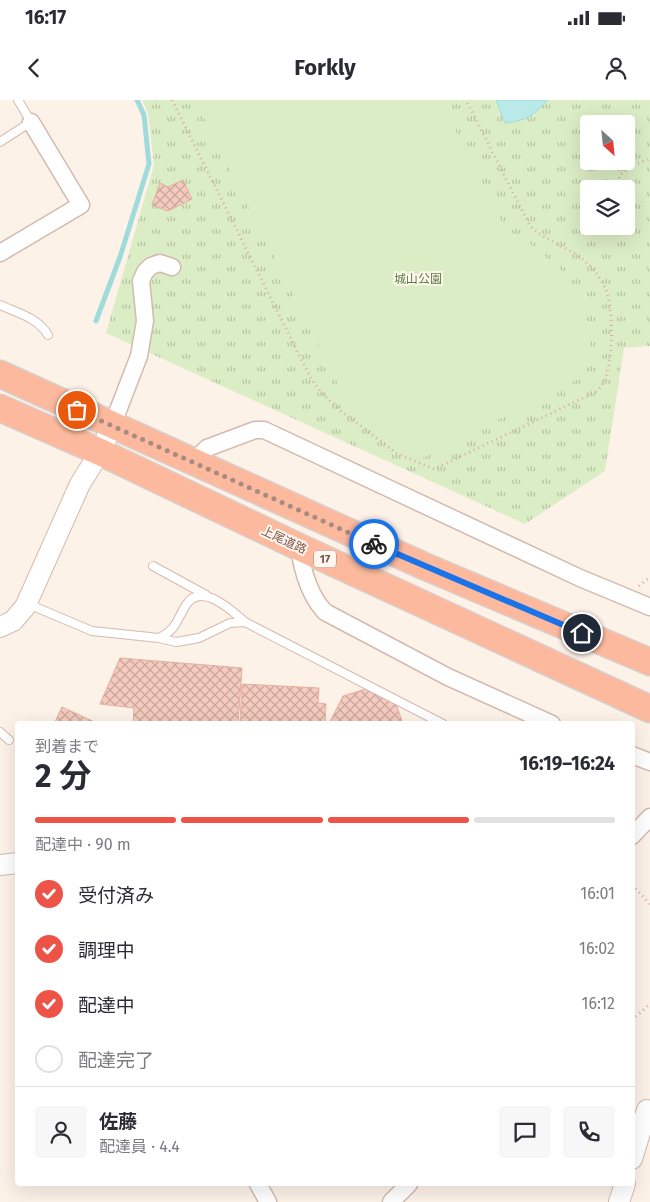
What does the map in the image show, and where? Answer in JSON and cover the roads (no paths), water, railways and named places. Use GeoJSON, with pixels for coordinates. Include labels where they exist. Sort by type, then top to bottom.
{"type":"FeatureCollection","features":[{"type":"Feature","properties":{"kind":"highway"},"geometry":{"type":"LineString","coordinates":[[0,374],[424,566],[650,662]]}},
{"type":"Feature","properties":{"kind":"highway","name":"上尾道路"},"geometry":{"type":"LineString","coordinates":[[0,408],[100,452],[299,547],[650,708]]}},
{"type":"Feature","properties":{"kind":"street"},"geometry":{"type":"LineString","coordinates":[[0,253],[81,205],[31,122]]}},
{"type":"Feature","properties":{"kind":"street"},"geometry":{"type":"LineString","coordinates":[[0,627],[13,621],[26,603],[80,484],[100,452],[112,426],[139,356],[146,321],[141,281],[145,272],[151,266],[160,263],[172,266]]}},
{"type":"Feature","properties":{"kind":"street"},"geometry":{"type":"LineString","coordinates":[[193,462],[207,448],[255,430],[264,430],[580,578],[650,607]]}},
{"type":"Feature","properties":{"kind":"street"},"geometry":{"type":"LineString","coordinates":[[299,547],[303,571],[317,604],[325,612],[448,677],[545,721]]}},
{"type":"Feature","properties":{"kind":"street"},"geometry":{"type":"LineString","coordinates":[[635,756],[650,762]]}},
{"type":"Feature","properties":{"kind":"street"},"geometry":{"type":"LineString","coordinates":[[635,833],[650,817]]}},
{"type":"Feature","properties":{"kind":"street"},"geometry":{"type":"LineString","coordinates":[[0,865],[15,863]]}},
{"type":"Feature","properties":{"kind":"street"},"geometry":{"type":"LineString","coordinates":[[635,1145],[643,1109]]}},
{"type":"Feature","properties":{"kind":"street"},"geometry":{"type":"LineString","coordinates":[[259,1186],[268,1202]]}},
{"type":"Feature","properties":{"kind":"street"},"geometry":{"type":"LineString","coordinates":[[391,1202],[407,1186]]}},
{"type":"Feature","properties":{"kind":"street"},"geometry":{"type":"LineString","coordinates":[[620,1202],[624,1186]]}},
{"type":"Feature","properties":{"kind":"lane"},"geometry":{"type":"LineString","coordinates":[[0,142],[31,122],[18,100]]}},
{"type":"Feature","properties":{"kind":"lane"},"geometry":{"type":"LineString","coordinates":[[0,305],[33,319],[43,326],[48,336]]}},
{"type":"Feature","properties":{"kind":"lane"},"geometry":{"type":"LineString","coordinates":[[153,566],[231,610],[245,622],[437,721]]}},
{"type":"Feature","properties":{"kind":"lane"},"geometry":{"type":"LineString","coordinates":[[159,638],[172,630],[190,600],[196,597],[207,596]]}},
{"type":"Feature","properties":{"kind":"lane"},"geometry":{"type":"LineString","coordinates":[[26,603],[101,633],[159,638],[176,642],[199,638],[230,623],[245,622]]}},
{"type":"Feature","properties":{"kind":"lane"},"geometry":{"type":"LineString","coordinates":[[0,732],[9,740]]}},
{"type":"Feature","properties":{"kind":"water"},"geometry":{"type":"Polygon","coordinates":[[[496,100],[548,100],[529,116],[519,121],[505,123],[496,100]]]}},
{"type":"Feature","properties":{"kind":"waterway"},"geometry":{"type":"LineString","coordinates":[[96,321],[120,257],[149,164],[144,115],[137,100]]}},
{"type":"Feature","properties":{"kind":"park label","name":"城山公園"},"geometry":{"type":"Point","coordinates":[418,279]}}]}
